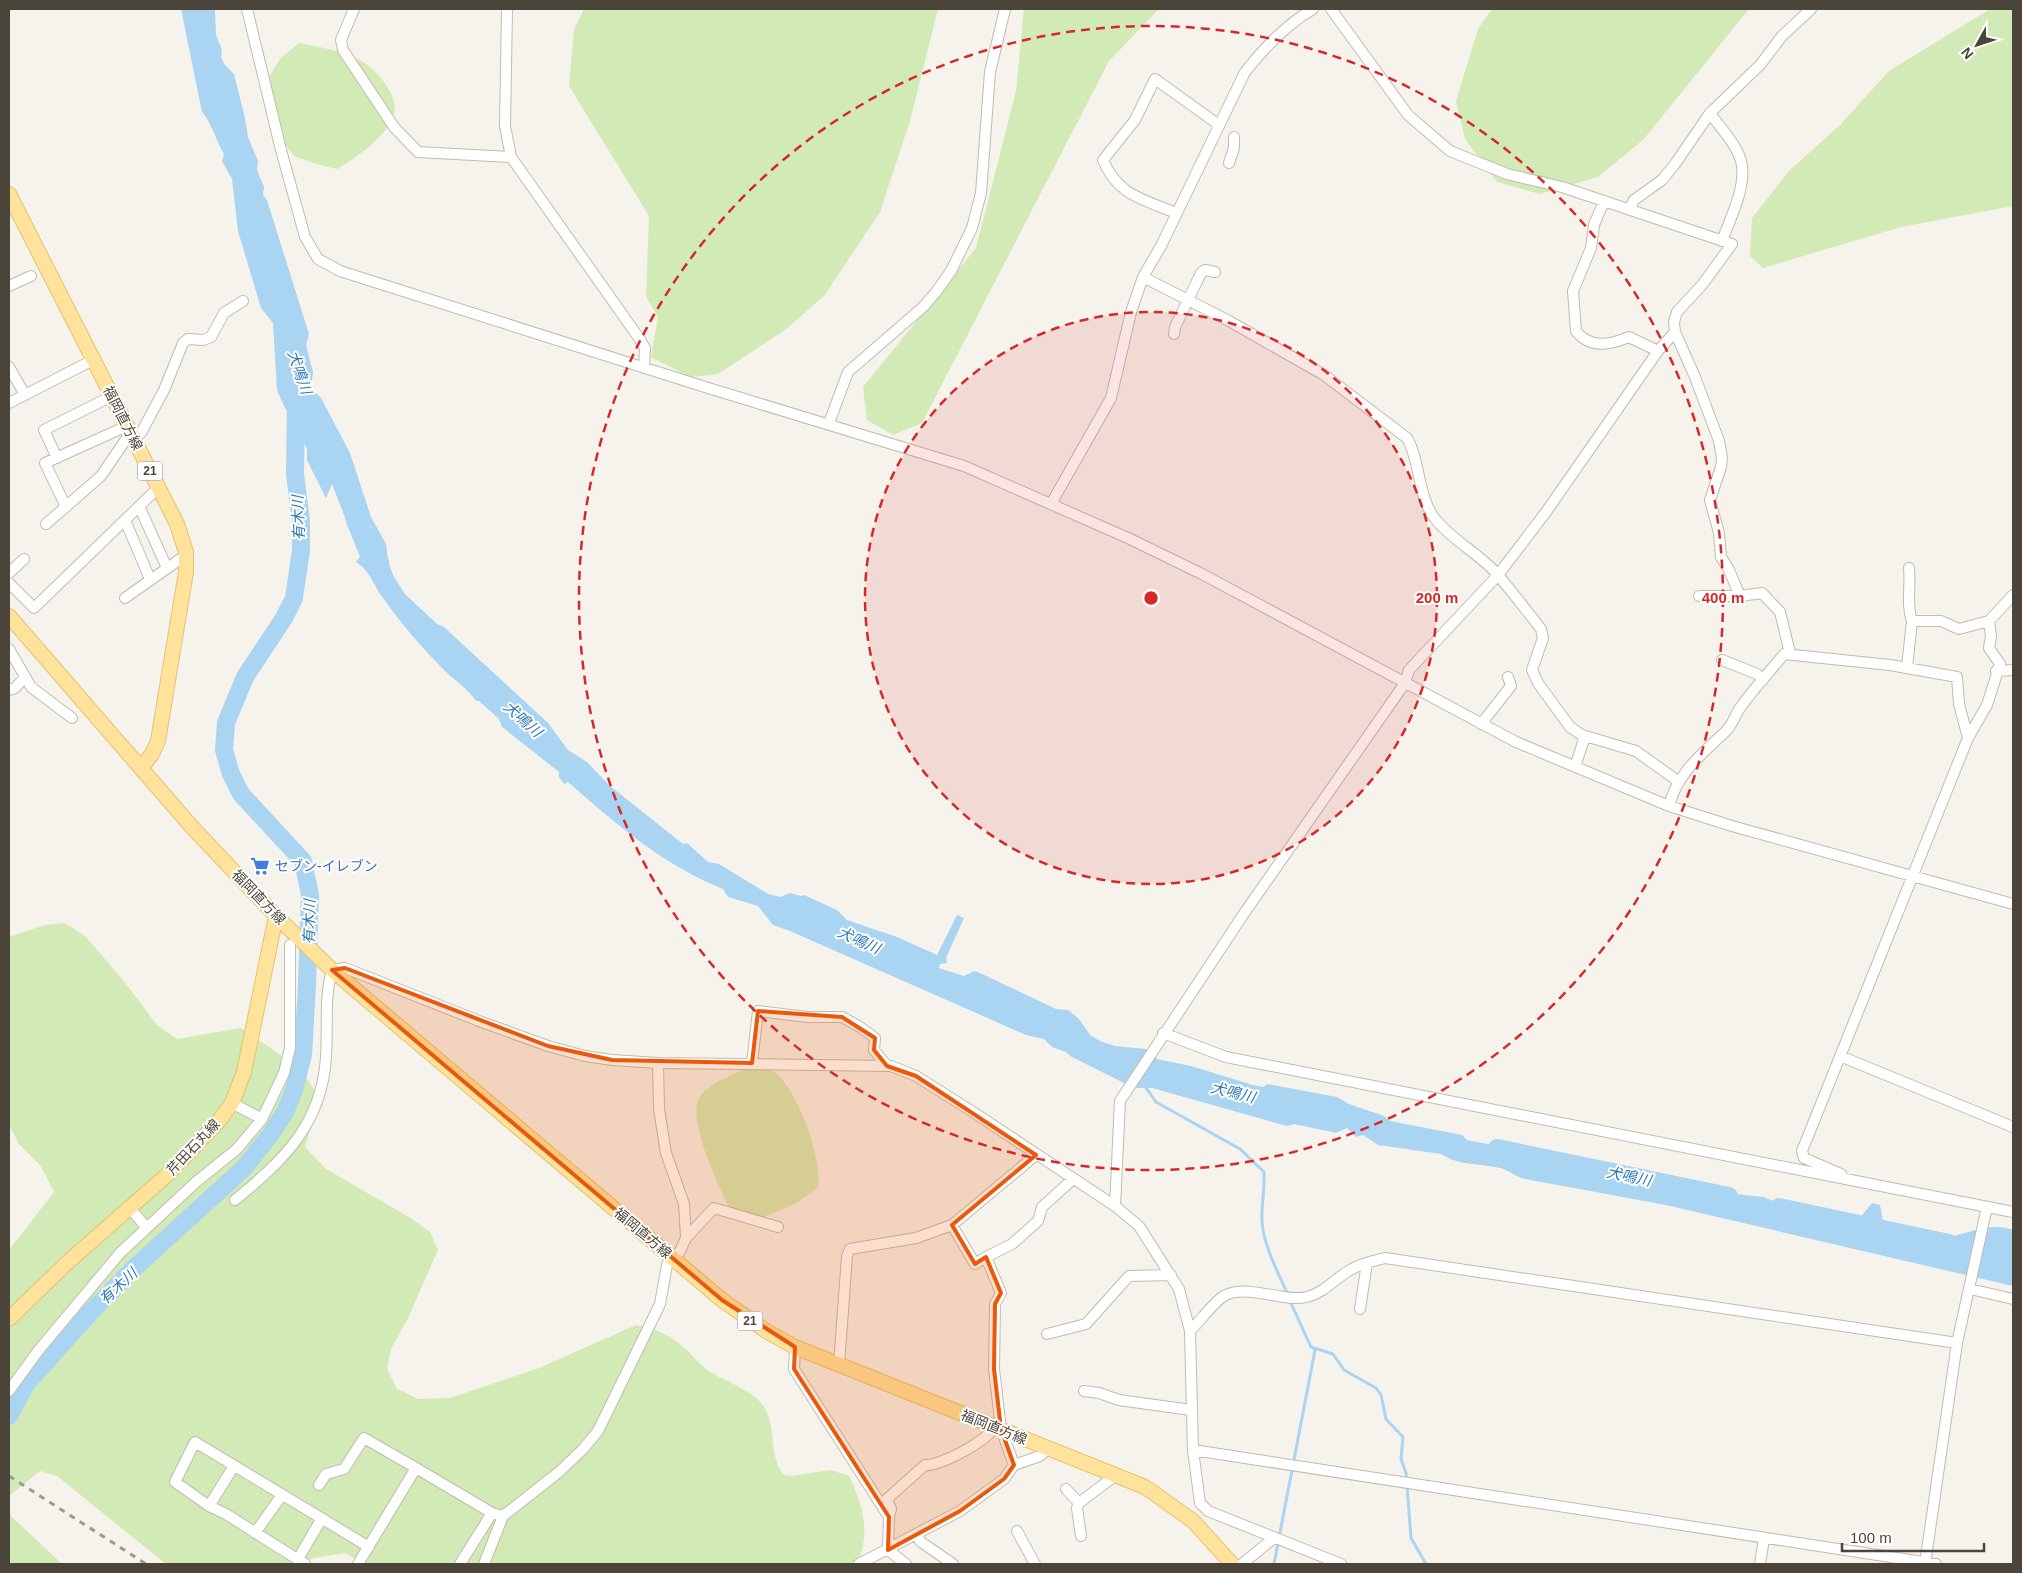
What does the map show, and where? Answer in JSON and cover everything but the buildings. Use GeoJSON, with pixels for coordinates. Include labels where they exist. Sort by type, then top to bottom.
{"type":"FeatureCollection","features":[{"type":"Feature","properties":{"kind":"main road","name":"福岡直方線"},"geometry":{"type":"LineString","coordinates":[[9,194],[159,487],[177,524],[186,555],[182,599],[158,741],[142,768]]}},
{"type":"Feature","properties":{"kind":"main road","name":"福岡直方線"},"geometry":{"type":"LineString","coordinates":[[9,616],[70,689],[142,768],[191,826],[276,916],[329,967],[743,1316],[795,1347],[1152,1491],[1193,1521],[1232,1564]]}},
{"type":"Feature","properties":{"kind":"main road","name":"芹田石丸線"},"geometry":{"type":"LineString","coordinates":[[10,1315],[130,1208],[192,1149],[232,1103],[244,1072],[276,916]]}},
{"type":"Feature","properties":{"kind":"street"},"geometry":{"type":"LineString","coordinates":[[247,9],[305,236],[318,259],[340,271],[644,368],[829,423],[964,466],[1128,538],[1202,574],[1481,724],[1516,742],[1574,767],[1669,806],[1732,826],[2013,904]]}},
{"type":"Feature","properties":{"kind":"street"},"geometry":{"type":"LineString","coordinates":[[354,9],[341,40],[343,50],[394,127],[418,152],[511,157]]}},
{"type":"Feature","properties":{"kind":"street"},"geometry":{"type":"LineString","coordinates":[[507,9],[505,126],[511,157],[639,338],[645,348],[644,368]]}},
{"type":"Feature","properties":{"kind":"street"},"geometry":{"type":"LineString","coordinates":[[829,423],[848,372],[923,306],[936,292],[951,271],[972,228],[981,193],[990,72],[1006,9]]}},
{"type":"Feature","properties":{"kind":"street"},"geometry":{"type":"LineString","coordinates":[[1051,504],[1111,398],[1130,312],[1143,277],[1245,72],[1260,54],[1298,18],[1313,9]]}},
{"type":"Feature","properties":{"kind":"street"},"geometry":{"type":"LineString","coordinates":[[1331,9],[1408,115],[1450,151],[1507,174],[1562,187],[1732,244],[1702,285],[1677,312],[1674,322],[1675,332],[1695,377],[1719,441],[1722,458],[1721,468],[1710,500],[1719,533],[1720,557],[1729,570],[1740,596]]}},
{"type":"Feature","properties":{"kind":"street"},"geometry":{"type":"LineString","coordinates":[[1630,209],[1634,200],[1662,180],[1710,113],[1760,65],[1782,36],[1811,9]]}},
{"type":"Feature","properties":{"kind":"street"},"geometry":{"type":"LineString","coordinates":[[1176,213],[1123,190],[1110,176],[1103,160],[1135,120],[1156,78],[1219,125]]}},
{"type":"Feature","properties":{"kind":"street"},"geometry":{"type":"LineString","coordinates":[[1710,113],[1733,146],[1742,164],[1737,200],[1722,241]]}},
{"type":"Feature","properties":{"kind":"street"},"geometry":{"type":"LineString","coordinates":[[1229,163],[1234,148],[1234,137]]}},
{"type":"Feature","properties":{"kind":"street"},"geometry":{"type":"LineString","coordinates":[[1604,202],[1594,225],[1592,248],[1572,291],[1576,331],[1599,345],[1616,342],[1629,336],[1658,351]]}},
{"type":"Feature","properties":{"kind":"street"},"geometry":{"type":"LineString","coordinates":[[1174,334],[1175,327],[1201,273],[1205,270],[1215,272]]}},
{"type":"Feature","properties":{"kind":"street"},"geometry":{"type":"LineString","coordinates":[[9,286],[31,276]]}},
{"type":"Feature","properties":{"kind":"street"},"geometry":{"type":"LineString","coordinates":[[1143,277],[1324,375],[1407,438],[1413,450],[1417,473],[1428,506],[1435,520],[1498,575],[1542,629],[1544,638],[1532,670],[1538,683],[1570,727],[1585,736],[1636,751],[1679,782]]}},
{"type":"Feature","properties":{"kind":"street"},"geometry":{"type":"LineString","coordinates":[[66,507],[45,463],[130,431],[141,432],[164,390],[183,343],[188,339],[204,340],[211,337],[224,313],[243,301]]}},
{"type":"Feature","properties":{"kind":"street"},"geometry":{"type":"LineString","coordinates":[[1115,1206],[1120,1100],[1245,912],[1405,683],[1409,670],[1498,575],[1546,512],[1658,351],[1675,332]]}},
{"type":"Feature","properties":{"kind":"street"},"geometry":{"type":"LineString","coordinates":[[9,403],[93,360]]}},
{"type":"Feature","properties":{"kind":"street"},"geometry":{"type":"LineString","coordinates":[[9,367],[25,394]]}},
{"type":"Feature","properties":{"kind":"street"},"geometry":{"type":"LineString","coordinates":[[57,458],[44,430],[112,396]]}},
{"type":"Feature","properties":{"kind":"street"},"geometry":{"type":"LineString","coordinates":[[46,524],[101,476],[130,431]]}},
{"type":"Feature","properties":{"kind":"street"},"geometry":{"type":"LineString","coordinates":[[9,582],[34,608],[159,487]]}},
{"type":"Feature","properties":{"kind":"street"},"geometry":{"type":"LineString","coordinates":[[140,506],[167,568]]}},
{"type":"Feature","properties":{"kind":"street"},"geometry":{"type":"LineString","coordinates":[[125,520],[150,579]]}},
{"type":"Feature","properties":{"kind":"street"},"geometry":{"type":"LineString","coordinates":[[125,598],[186,555]]}},
{"type":"Feature","properties":{"kind":"street"},"geometry":{"type":"LineString","coordinates":[[9,573],[24,559]]}},
{"type":"Feature","properties":{"kind":"street"},"geometry":{"type":"LineString","coordinates":[[1907,667],[1912,621],[1909,568]]}},
{"type":"Feature","properties":{"kind":"street"},"geometry":{"type":"LineString","coordinates":[[1699,596],[1740,596],[1762,593],[1780,612],[1790,653]]}},
{"type":"Feature","properties":{"kind":"street"},"geometry":{"type":"LineString","coordinates":[[1912,621],[1941,621],[1959,629],[1989,621],[2013,595]]}},
{"type":"Feature","properties":{"kind":"street"},"geometry":{"type":"LineString","coordinates":[[1865,1183],[1804,1158],[1802,1151],[1968,738],[1986,705],[1996,671],[2000,664],[1989,648],[1991,636],[1989,621]]}},
{"type":"Feature","properties":{"kind":"street"},"geometry":{"type":"LineString","coordinates":[[9,649],[24,678],[31,687],[72,718]]}},
{"type":"Feature","properties":{"kind":"street"},"geometry":{"type":"LineString","coordinates":[[1669,806],[1672,794],[1679,782],[1713,741],[1727,730],[1740,707],[1784,654],[1790,653],[1907,667],[1957,677],[1959,704],[1968,738]]}},
{"type":"Feature","properties":{"kind":"street"},"geometry":{"type":"LineString","coordinates":[[1722,660],[1757,674],[1763,680]]}},
{"type":"Feature","properties":{"kind":"street"},"geometry":{"type":"LineString","coordinates":[[1996,671],[2013,670]]}},
{"type":"Feature","properties":{"kind":"street"},"geometry":{"type":"LineString","coordinates":[[1481,724],[1507,693],[1511,686],[1508,677]]}},
{"type":"Feature","properties":{"kind":"street"},"geometry":{"type":"LineString","coordinates":[[9,690],[15,688],[24,678]]}},
{"type":"Feature","properties":{"kind":"street"},"geometry":{"type":"LineString","coordinates":[[1574,767],[1585,736]]}},
{"type":"Feature","properties":{"kind":"street"},"geometry":{"type":"LineString","coordinates":[[9,1391],[89,1288],[120,1252],[146,1227],[237,1149],[262,1119],[284,1074],[290,1048],[290,945]]}},
{"type":"Feature","properties":{"kind":"street"},"geometry":{"type":"LineString","coordinates":[[235,1200],[285,1157],[300,1138],[317,1102],[324,1079],[326,1057],[329,967],[345,968],[548,1046],[612,1060],[887,1066],[916,1076],[1072,1180],[1115,1206],[1139,1226],[1179,1289],[1190,1331],[1193,1450],[1200,1503],[1208,1511],[1341,1564]]}},
{"type":"Feature","properties":{"kind":"street"},"geometry":{"type":"LineString","coordinates":[[752,1063],[758,1011],[807,1017],[842,1018],[860,1026],[875,1038],[874,1050],[887,1066]]}},
{"type":"Feature","properties":{"kind":"street"},"geometry":{"type":"LineString","coordinates":[[1163,1034],[1226,1057],[1544,1118],[1671,1146],[2013,1212]]}},
{"type":"Feature","properties":{"kind":"street"},"geometry":{"type":"LineString","coordinates":[[1840,1056],[2013,1127]]}},
{"type":"Feature","properties":{"kind":"street"},"geometry":{"type":"LineString","coordinates":[[658,1062],[659,1109],[666,1153],[684,1204],[686,1238]]}},
{"type":"Feature","properties":{"kind":"street"},"geometry":{"type":"LineString","coordinates":[[232,1103],[262,1119]]}},
{"type":"Feature","properties":{"kind":"street"},"geometry":{"type":"LineString","coordinates":[[839,1365],[847,1256],[850,1249],[916,1238],[952,1225],[1036,1155]]}},
{"type":"Feature","properties":{"kind":"street"},"geometry":{"type":"LineString","coordinates":[[952,1225],[975,1264],[1012,1244],[1032,1227],[1038,1221],[1042,1207],[1072,1180]]}},
{"type":"Feature","properties":{"kind":"street"},"geometry":{"type":"LineString","coordinates":[[1193,1450],[1929,1564],[1957,1343],[1987,1207]]}},
{"type":"Feature","properties":{"kind":"street"},"geometry":{"type":"LineString","coordinates":[[130,1208],[146,1227]]}},
{"type":"Feature","properties":{"kind":"street"},"geometry":{"type":"LineString","coordinates":[[484,1564],[503,1516],[559,1472],[583,1449],[598,1431],[660,1304],[663,1278],[667,1265],[680,1251],[686,1238],[714,1208],[778,1227]]}},
{"type":"Feature","properties":{"kind":"street"},"geometry":{"type":"LineString","coordinates":[[986,1257],[1001,1294],[995,1304],[994,1369],[998,1428],[1014,1464]]}},
{"type":"Feature","properties":{"kind":"street"},"geometry":{"type":"LineString","coordinates":[[1190,1331],[1222,1297],[1231,1293],[1246,1292],[1280,1297],[1307,1297],[1323,1291],[1351,1270],[1367,1262],[1385,1258],[1957,1343]]}},
{"type":"Feature","properties":{"kind":"street"},"geometry":{"type":"LineString","coordinates":[[1360,1309],[1367,1262]]}},
{"type":"Feature","properties":{"kind":"street"},"geometry":{"type":"LineString","coordinates":[[1047,1334],[1086,1324],[1129,1276],[1171,1275]]}},
{"type":"Feature","properties":{"kind":"street"},"geometry":{"type":"LineString","coordinates":[[1970,1289],[2013,1299]]}},
{"type":"Feature","properties":{"kind":"street"},"geometry":{"type":"LineString","coordinates":[[795,1347],[794,1370],[889,1517]]}},
{"type":"Feature","properties":{"kind":"street"},"geometry":{"type":"LineString","coordinates":[[1084,1392],[1099,1393],[1119,1400],[1191,1410]]}},
{"type":"Feature","properties":{"kind":"street"},"geometry":{"type":"LineString","coordinates":[[888,1550],[890,1509],[887,1499],[925,1465],[933,1466],[974,1445],[998,1428]]}},
{"type":"Feature","properties":{"kind":"street"},"geometry":{"type":"LineString","coordinates":[[319,1485],[326,1474],[344,1469],[364,1438],[492,1513],[503,1516]]}},
{"type":"Feature","properties":{"kind":"street"},"geometry":{"type":"LineString","coordinates":[[322,1518],[301,1561],[226,1514],[209,1506],[175,1482],[195,1442],[322,1518],[369,1547]]}},
{"type":"Feature","properties":{"kind":"street"},"geometry":{"type":"LineString","coordinates":[[859,1564],[960,1511],[1004,1479],[1014,1464],[1040,1456],[1048,1448]]}},
{"type":"Feature","properties":{"kind":"street"},"geometry":{"type":"LineString","coordinates":[[209,1506],[234,1466]]}},
{"type":"Feature","properties":{"kind":"street"},"geometry":{"type":"LineString","coordinates":[[358,1564],[416,1468]]}},
{"type":"Feature","properties":{"kind":"street"},"geometry":{"type":"LineString","coordinates":[[1081,1536],[1077,1508],[1079,1503],[1116,1476]]}},
{"type":"Feature","properties":{"kind":"street"},"geometry":{"type":"LineString","coordinates":[[1066,1489],[1079,1503]]}},
{"type":"Feature","properties":{"kind":"street"},"geometry":{"type":"LineString","coordinates":[[255,1533],[282,1495]]}},
{"type":"Feature","properties":{"kind":"street"},"geometry":{"type":"LineString","coordinates":[[460,1564],[492,1513]]}},
{"type":"Feature","properties":{"kind":"street"},"geometry":{"type":"LineString","coordinates":[[1017,1531],[1035,1564]]}},
{"type":"Feature","properties":{"kind":"street"},"geometry":{"type":"LineString","coordinates":[[916,1535],[921,1542],[953,1564]]}},
{"type":"Feature","properties":{"kind":"street"},"geometry":{"type":"LineString","coordinates":[[1242,1564],[1274,1538]]}},
{"type":"Feature","properties":{"kind":"street"},"geometry":{"type":"LineString","coordinates":[[1760,1564],[1764,1539]]}},
{"type":"Feature","properties":{"kind":"street"},"geometry":{"type":"LineString","coordinates":[[888,1550],[906,1564]]}},
{"type":"Feature","properties":{"kind":"highlighted area"},"geometry":{"type":"Polygon","coordinates":[[[345,968],[548,1046],[612,1060],[752,1063],[758,1011],[842,1017],[875,1038],[874,1050],[887,1066],[916,1076],[1036,1155],[952,1225],[975,1264],[986,1257],[1001,1293],[995,1304],[994,1369],[1001,1429],[1014,1465],[1004,1479],[960,1511],[888,1550],[889,1517],[794,1369],[795,1347],[722,1300],[332,970],[345,968]]]}},
{"type":"Feature","properties":{"kind":"green space"},"geometry":{"type":"Polygon","coordinates":[[[584,9],[938,9],[910,121],[880,212],[824,296],[785,330],[718,374],[690,377],[651,357],[658,317],[646,297],[649,216],[569,86],[574,29],[584,9]]]}},
{"type":"Feature","properties":{"kind":"green space"},"geometry":{"type":"Polygon","coordinates":[[[1024,9],[1159,9],[1109,61],[922,423],[893,435],[867,420],[863,387],[976,248],[1016,91],[1024,9]]]}},
{"type":"Feature","properties":{"kind":"green space"},"geometry":{"type":"Polygon","coordinates":[[[1492,9],[1749,9],[1644,139],[1598,177],[1540,194],[1497,182],[1465,139],[1456,101],[1478,29],[1492,9]]]}},
{"type":"Feature","properties":{"kind":"green space"},"geometry":{"type":"Polygon","coordinates":[[[1990,9],[2013,9],[2013,206],[1901,227],[1763,268],[1750,256],[1752,218],[1789,171],[1840,125],[1889,71],[1990,9]]]}},
{"type":"Feature","properties":{"kind":"green space"},"geometry":{"type":"Polygon","coordinates":[[[299,43],[337,51],[362,61],[380,78],[388,88],[393,99],[394,114],[385,131],[362,153],[337,169],[294,156],[281,139],[269,88],[269,77],[280,59],[299,43]]]}},
{"type":"Feature","properties":{"kind":"green space"},"geometry":{"type":"Polygon","coordinates":[[[65,923],[85,936],[123,980],[157,1025],[177,1039],[241,1028],[288,1060],[307,1079],[323,1105],[313,1120],[305,1147],[326,1169],[409,1217],[430,1232],[438,1250],[408,1318],[391,1349],[387,1369],[397,1389],[418,1399],[450,1398],[539,1368],[636,1325],[653,1330],[676,1341],[709,1371],[747,1391],[760,1401],[768,1415],[776,1459],[784,1475],[792,1476],[831,1470],[849,1476],[858,1497],[864,1519],[864,1542],[857,1564],[362,1564],[345,1553],[313,1558],[302,1564],[166,1564],[57,1476],[40,1471],[9,1496],[9,1250],[54,1192],[40,1165],[19,1144],[9,1125],[9,937],[45,925],[65,923]]]}},
{"type":"Feature","properties":{"kind":"green space"},"geometry":{"type":"Polygon","coordinates":[[[752,1065],[768,1069],[777,1074],[793,1096],[813,1143],[818,1174],[818,1187],[797,1203],[755,1221],[729,1208],[711,1168],[697,1118],[697,1105],[705,1091],[725,1078],[752,1065]]]}},
{"type":"Feature","properties":{"kind":"green space"},"geometry":{"type":"Polygon","coordinates":[[[9,1505],[11,1516],[62,1564],[9,1564],[9,1505]]]}},
{"type":"Feature","properties":{"kind":"water"},"geometry":{"type":"Polygon","coordinates":[[[181,9],[215,9],[216,35],[222,50],[221,57],[225,65],[234,74],[248,137],[258,161],[257,170],[264,187],[263,195],[267,200],[309,334],[306,345],[313,372],[311,388],[321,398],[350,453],[371,517],[386,544],[388,562],[394,577],[405,594],[437,624],[444,627],[548,723],[568,750],[587,762],[610,786],[683,844],[687,843],[708,862],[719,864],[768,894],[780,897],[790,893],[804,895],[837,910],[847,920],[897,937],[937,955],[957,915],[964,918],[946,958],[947,963],[940,964],[939,968],[964,976],[974,971],[980,973],[1056,1009],[1068,1010],[1079,1019],[1090,1035],[1100,1041],[1115,1046],[1146,1049],[1157,1059],[1191,1066],[1253,1085],[1263,1087],[1267,1084],[1337,1097],[1349,1104],[1384,1116],[1390,1121],[1462,1135],[1467,1140],[1513,1149],[1531,1158],[1554,1164],[1593,1170],[1666,1186],[1763,1197],[1810,1215],[1859,1219],[1872,1203],[1880,1205],[1884,1226],[1895,1233],[1908,1237],[1948,1237],[1989,1227],[2013,1230],[2013,1286],[1666,1205],[1525,1179],[1500,1168],[1455,1161],[1441,1154],[1378,1145],[1363,1135],[1356,1137],[1347,1128],[1336,1133],[1294,1124],[1287,1126],[1152,1088],[1134,1088],[1070,1056],[1066,1052],[1052,1047],[1044,1039],[1026,1035],[773,925],[758,906],[728,897],[723,889],[660,856],[622,828],[568,782],[564,784],[559,777],[559,772],[502,727],[499,719],[479,701],[476,701],[421,646],[379,593],[369,574],[356,562],[360,557],[344,517],[365,546],[372,537],[371,526],[354,502],[330,449],[323,455],[333,482],[326,498],[307,460],[307,449],[300,436],[300,426],[285,408],[277,390],[273,323],[261,308],[238,231],[232,179],[222,161],[224,154],[209,121],[202,112],[181,9]]]}},
{"type":"Feature","properties":{"kind":"waterway","name":"有木川"},"geometry":{"type":"LineString","coordinates":[[9,1416],[26,1384],[89,1314],[131,1271],[244,1168],[271,1134],[285,1112],[294,1090],[303,1055],[310,895],[303,861],[241,794],[231,774],[224,750],[226,723],[245,677],[284,618],[294,598],[301,550],[301,521],[295,474],[296,398]]}},
{"type":"Feature","properties":{"kind":"waterway","name":"犬鳴川"},"geometry":{"type":"LineString","coordinates":[[320,429],[355,518],[380,562]]}},
{"type":"Feature","properties":{"kind":"waterway"},"geometry":{"type":"LineString","coordinates":[[1144,1085],[1156,1102],[1240,1149],[1264,1172],[1263,1231],[1272,1259],[1288,1295]]}},
{"type":"Feature","properties":{"kind":"waterway","name":"犬鳴川"},"geometry":{"type":"LineString","coordinates":[[1497,1148],[1729,1196]]}},
{"type":"Feature","properties":{"kind":"waterway","name":"犬鳴川"},"geometry":{"type":"LineString","coordinates":[[1779,1207],[1949,1243]]}},
{"type":"Feature","properties":{"kind":"waterway"},"geometry":{"type":"LineString","coordinates":[[1290,1301],[1311,1347],[1333,1354],[1344,1370],[1376,1388],[1381,1395],[1386,1419],[1403,1437],[1401,1459],[1406,1473],[1411,1538],[1426,1564]]}},
{"type":"Feature","properties":{"kind":"waterway"},"geometry":{"type":"LineString","coordinates":[[1274,1564],[1315,1350]]}},
{"type":"Feature","properties":{"kind":"railway"},"geometry":{"type":"LineString","coordinates":[[9,1476],[146,1564]]}},
{"type":"Feature","properties":{"kind":"place","name":"セブン-イレブン"},"geometry":{"type":"Point","coordinates":[260,866]}}]}
